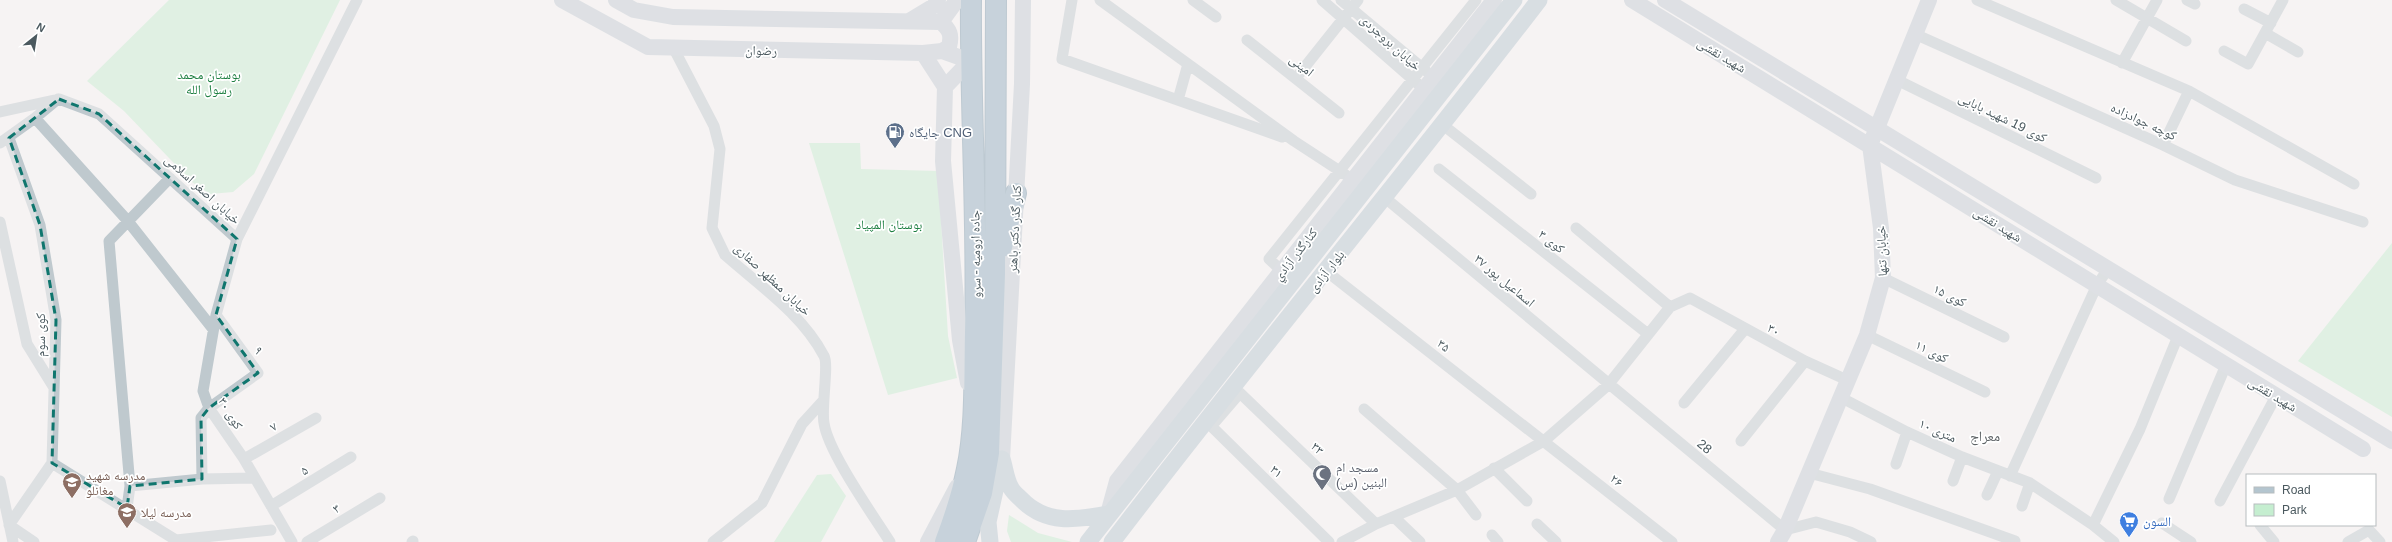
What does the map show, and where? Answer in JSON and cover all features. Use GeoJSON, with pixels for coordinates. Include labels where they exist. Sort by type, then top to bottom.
{"type":"FeatureCollection","features":[{"type":"Feature","properties":{"kind":"highway","name":"جاده ارومیه - سرو"},"geometry":{"type":"LineString","coordinates":[[945,542],[958,506],[967,468],[973,408],[976,274],[970,61],[971,0]]}},
{"type":"Feature","properties":{"kind":"highway","name":"جاده ارومیه - سرو"},"geometry":{"type":"LineString","coordinates":[[965,542],[996,456],[996,0]]}},
{"type":"Feature","properties":{"kind":"highway"},"geometry":{"type":"LineString","coordinates":[[995,274],[1016,193]]}},
{"type":"Feature","properties":{"kind":"main road","name":"رضوان"},"geometry":{"type":"LineString","coordinates":[[562,0],[634,41],[648,47],[674,49],[923,53],[942,51],[970,61]]}},
{"type":"Feature","properties":{"kind":"main road"},"geometry":{"type":"LineString","coordinates":[[616,0],[634,10],[673,17],[822,21],[941,22],[948,28],[952,37],[949,47],[942,51]]}},
{"type":"Feature","properties":{"kind":"main road"},"geometry":{"type":"LineString","coordinates":[[909,21],[934,6],[938,0]]}},
{"type":"Feature","properties":{"kind":"main road"},"geometry":{"type":"LineString","coordinates":[[941,22],[958,0]]}},
{"type":"Feature","properties":{"kind":"main road","name":"کنار گذر دکتر باهنر"},"geometry":{"type":"LineString","coordinates":[[996,456],[1016,193],[1022,84],[1023,0]]}},
{"type":"Feature","properties":{"kind":"main road","name":"کنارگذر آزادي"},"geometry":{"type":"LineString","coordinates":[[1108,514],[1117,481],[1494,0]]}},
{"type":"Feature","properties":{"kind":"main road","name":"بلوار آزادی"},"geometry":{"type":"LineString","coordinates":[[1088,542],[1429,83],[1514,0]]}},
{"type":"Feature","properties":{"kind":"main road","name":"بلوار آزادی"},"geometry":{"type":"LineString","coordinates":[[1112,542],[1208,423],[1384,197],[1443,125],[1539,0]]}},
{"type":"Feature","properties":{"kind":"main road","name":"شهید نقشی"},"geometry":{"type":"LineString","coordinates":[[1632,0],[2363,449]]}},
{"type":"Feature","properties":{"kind":"main road","name":"شهید نقشی"},"geometry":{"type":"LineString","coordinates":[[1665,0],[2392,441]]}},
{"type":"Feature","properties":{"kind":"main road","name":"خیابان تنها"},"geometry":{"type":"LineString","coordinates":[[1781,536],[1867,335],[1883,278],[1881,228],[1870,145],[1917,35],[1929,0]]}},
{"type":"Feature","properties":{"kind":"main road"},"geometry":{"type":"LineString","coordinates":[[923,53],[945,87],[943,161],[960,340],[973,408]]}},
{"type":"Feature","properties":{"kind":"main road"},"geometry":{"type":"LineString","coordinates":[[945,87],[970,61]]}},
{"type":"Feature","properties":{"kind":"main road"},"geometry":{"type":"LineString","coordinates":[[996,456],[1011,489],[1026,504],[1040,514],[1057,519],[1075,520],[1108,514]]}},
{"type":"Feature","properties":{"kind":"main road"},"geometry":{"type":"LineString","coordinates":[[990,542],[988,522],[996,456]]}},
{"type":"Feature","properties":{"kind":"main road"},"geometry":{"type":"LineString","coordinates":[[928,542],[967,468]]}},
{"type":"Feature","properties":{"kind":"street","name":"خیابان اصغر اسلامی"},"geometry":{"type":"LineString","coordinates":[[59,99],[99,114],[237,239],[357,0]]}},
{"type":"Feature","properties":{"kind":"street"},"geometry":{"type":"LineString","coordinates":[[1072,0],[1062,59],[1294,141]]}},
{"type":"Feature","properties":{"kind":"street"},"geometry":{"type":"LineString","coordinates":[[1100,0],[1294,141],[1353,180]]}},
{"type":"Feature","properties":{"kind":"street"},"geometry":{"type":"LineString","coordinates":[[1193,0],[1216,17]]}},
{"type":"Feature","properties":{"kind":"street","name":"خیابان بروجردی"},"geometry":{"type":"LineString","coordinates":[[1322,0],[1429,83]]}},
{"type":"Feature","properties":{"kind":"street","name":"خیابان بروجردی"},"geometry":{"type":"LineString","coordinates":[[1341,0],[1354,4],[1429,83]]}},
{"type":"Feature","properties":{"kind":"street"},"geometry":{"type":"LineString","coordinates":[[1282,271],[1269,259],[1340,170],[1429,83],[1476,0]]}},
{"type":"Feature","properties":{"kind":"street"},"geometry":{"type":"LineString","coordinates":[[1977,0],[2189,91],[2354,184]]}},
{"type":"Feature","properties":{"kind":"street"},"geometry":{"type":"LineString","coordinates":[[2116,0],[2186,41]]}},
{"type":"Feature","properties":{"kind":"street"},"geometry":{"type":"LineString","coordinates":[[2122,63],[2157,0]]}},
{"type":"Feature","properties":{"kind":"street"},"geometry":{"type":"LineString","coordinates":[[2224,51],[2248,64],[2283,0]]}},
{"type":"Feature","properties":{"kind":"street"},"geometry":{"type":"LineString","coordinates":[[1296,78],[1354,4]]}},
{"type":"Feature","properties":{"kind":"street"},"geometry":{"type":"LineString","coordinates":[[2244,9],[2298,52]]}},
{"type":"Feature","properties":{"kind":"street","name":"کوچه جوادزاده"},"geometry":{"type":"LineString","coordinates":[[1917,35],[2163,145],[2235,180],[2363,222]]}},
{"type":"Feature","properties":{"kind":"street","name":"امینی"},"geometry":{"type":"LineString","coordinates":[[1247,40],[1339,113]]}},
{"type":"Feature","properties":{"kind":"street","name":"خیابان ممظهر صفاری"},"geometry":{"type":"LineString","coordinates":[[674,49],[714,126],[720,149],[712,228],[718,243],[725,255],[796,317],[810,333],[826,358],[823,401],[824,424],[835,450],[890,542]]}},
{"type":"Feature","properties":{"kind":"street"},"geometry":{"type":"LineString","coordinates":[[1178,100],[1188,64]]}},
{"type":"Feature","properties":{"kind":"street","name":"کوی 19 شهید بابایی"},"geometry":{"type":"LineString","coordinates":[[1898,80],[2096,178]]}},
{"type":"Feature","properties":{"kind":"street"},"geometry":{"type":"LineString","coordinates":[[2163,145],[2189,91]]}},
{"type":"Feature","properties":{"kind":"street"},"geometry":{"type":"LineString","coordinates":[[0,112],[59,99]]}},
{"type":"Feature","properties":{"kind":"street"},"geometry":{"type":"LineString","coordinates":[[4,141],[59,99]]}},
{"type":"Feature","properties":{"kind":"street"},"geometry":{"type":"LineString","coordinates":[[35,118],[127,220],[213,330]]}},
{"type":"Feature","properties":{"kind":"street"},"geometry":{"type":"LineString","coordinates":[[1443,125],[1531,194]]}},
{"type":"Feature","properties":{"kind":"street","name":"کوی سوم"},"geometry":{"type":"LineString","coordinates":[[4,141],[40,225],[56,320],[52,463]]}},
{"type":"Feature","properties":{"kind":"street","name":"کوی ۳"},"geometry":{"type":"LineString","coordinates":[[1438,169],[1648,334]]}},
{"type":"Feature","properties":{"kind":"street"},"geometry":{"type":"LineString","coordinates":[[127,508],[130,486],[109,241],[127,220],[170,178]]}},
{"type":"Feature","properties":{"kind":"street","name":"اسماعیل پور ۳۷"},"geometry":{"type":"LineString","coordinates":[[1384,197],[1608,385]]}},
{"type":"Feature","properties":{"kind":"street"},"geometry":{"type":"LineString","coordinates":[[0,222],[27,344],[53,386]]}},
{"type":"Feature","properties":{"kind":"street"},"geometry":{"type":"LineString","coordinates":[[1342,542],[1376,524],[1395,518],[1457,490],[1544,441],[1608,385],[1670,307],[1576,228]]}},
{"type":"Feature","properties":{"kind":"street","name":"کوی ۳۰"},"geometry":{"type":"LineString","coordinates":[[237,239],[216,315],[203,391],[209,408],[244,459],[253,478],[292,542]]}},
{"type":"Feature","properties":{"kind":"street"},"geometry":{"type":"LineString","coordinates":[[2010,476],[2097,286],[2108,269]]}},
{"type":"Feature","properties":{"kind":"street","name":"۳۵"},"geometry":{"type":"LineString","coordinates":[[1326,271],[1544,441]]}},
{"type":"Feature","properties":{"kind":"street","name":"کوی ۱۵"},"geometry":{"type":"LineString","coordinates":[[1883,278],[2004,337]]}},
{"type":"Feature","properties":{"kind":"street","name":"۳۰"},"geometry":{"type":"LineString","coordinates":[[1670,307],[1690,298],[1806,361],[1847,380]]}},
{"type":"Feature","properties":{"kind":"street","name":"۹"},"geometry":{"type":"LineString","coordinates":[[209,408],[258,373],[216,315]]}},
{"type":"Feature","properties":{"kind":"street"},"geometry":{"type":"LineString","coordinates":[[1684,403],[1746,329]]}},
{"type":"Feature","properties":{"kind":"street","name":"کوی ۱۱"},"geometry":{"type":"LineString","coordinates":[[1867,335],[1985,392]]}},
{"type":"Feature","properties":{"kind":"street"},"geometry":{"type":"LineString","coordinates":[[2093,525],[2140,429],[2178,336]]}},
{"type":"Feature","properties":{"kind":"street"},"geometry":{"type":"LineString","coordinates":[[1741,441],[1806,361]]}},
{"type":"Feature","properties":{"kind":"street"},"geometry":{"type":"LineString","coordinates":[[2169,499],[2226,365]]}},
{"type":"Feature","properties":{"kind":"street","name":"28"},"geometry":{"type":"LineString","coordinates":[[1608,385],[1781,536]]}},
{"type":"Feature","properties":{"kind":"street","name":"۳۳"},"geometry":{"type":"LineString","coordinates":[[1208,423],[1240,392],[1376,524]]}},
{"type":"Feature","properties":{"kind":"street"},"geometry":{"type":"LineString","coordinates":[[2220,501],[2276,396]]}},
{"type":"Feature","properties":{"kind":"street","name":"۱۰ متری"},"geometry":{"type":"LineString","coordinates":[[1840,397],[1907,432],[1962,457],[2030,483],[2093,525],[2114,542]]}},
{"type":"Feature","properties":{"kind":"street"},"geometry":{"type":"LineString","coordinates":[[713,542],[762,503],[802,424],[823,401]]}},
{"type":"Feature","properties":{"kind":"street"},"geometry":{"type":"LineString","coordinates":[[202,479],[201,418],[209,408]]}},
{"type":"Feature","properties":{"kind":"street"},"geometry":{"type":"LineString","coordinates":[[1364,409],[1457,490],[1476,515]]}},
{"type":"Feature","properties":{"kind":"street","name":"۷"},"geometry":{"type":"LineString","coordinates":[[244,459],[316,418]]}},
{"type":"Feature","properties":{"kind":"street","name":"۳۱"},"geometry":{"type":"LineString","coordinates":[[1208,423],[1328,542]]}},
{"type":"Feature","properties":{"kind":"street"},"geometry":{"type":"LineString","coordinates":[[1896,464],[1907,432]]}},
{"type":"Feature","properties":{"kind":"street","name":"۲۶"},"geometry":{"type":"LineString","coordinates":[[1544,441],[1672,542]]}},
{"type":"Feature","properties":{"kind":"street","name":"۵"},"geometry":{"type":"LineString","coordinates":[[271,506],[351,457]]}},
{"type":"Feature","properties":{"kind":"street"},"geometry":{"type":"LineString","coordinates":[[1954,481],[1962,457]]}},
{"type":"Feature","properties":{"kind":"street"},"geometry":{"type":"LineString","coordinates":[[9,524],[52,463],[127,508],[177,541],[271,530]]}},
{"type":"Feature","properties":{"kind":"street"},"geometry":{"type":"LineString","coordinates":[[1494,468],[1527,501]]}},
{"type":"Feature","properties":{"kind":"street"},"geometry":{"type":"LineString","coordinates":[[1987,495],[1998,471]]}},
{"type":"Feature","properties":{"kind":"street"},"geometry":{"type":"LineString","coordinates":[[1809,473],[1870,489],[2015,541]]}},
{"type":"Feature","properties":{"kind":"street"},"geometry":{"type":"LineString","coordinates":[[130,486],[202,479],[253,478]]}},
{"type":"Feature","properties":{"kind":"street"},"geometry":{"type":"LineString","coordinates":[[0,481],[13,542]]}},
{"type":"Feature","properties":{"kind":"street"},"geometry":{"type":"LineString","coordinates":[[2022,506],[2030,483]]}},
{"type":"Feature","properties":{"kind":"street","name":"۳"},"geometry":{"type":"LineString","coordinates":[[307,542],[380,498]]}},
{"type":"Feature","properties":{"kind":"street"},"geometry":{"type":"LineString","coordinates":[[1395,518],[1420,542]]}},
{"type":"Feature","properties":{"kind":"street"},"geometry":{"type":"LineString","coordinates":[[1781,536],[1816,522],[1850,532],[1871,542]]}},
{"type":"Feature","properties":{"kind":"street"},"geometry":{"type":"LineString","coordinates":[[2162,523],[2191,542]]}},
{"type":"Feature","properties":{"kind":"street"},"geometry":{"type":"LineString","coordinates":[[9,524],[34,542]]}},
{"type":"Feature","properties":{"kind":"street"},"geometry":{"type":"LineString","coordinates":[[1537,524],[1556,542]]}},
{"type":"Feature","properties":{"kind":"street"},"geometry":{"type":"LineString","coordinates":[[2261,526],[2274,542]]}},
{"type":"Feature","properties":{"kind":"street"},"geometry":{"type":"LineString","coordinates":[[2348,542],[2366,530],[2371,530],[2380,542]]}},
{"type":"Feature","properties":{"kind":"street"},"geometry":{"type":"LineString","coordinates":[[26,542],[34,542]]}},
{"type":"Feature","properties":{"kind":"highlighted area"},"geometry":{"type":"Polygon","coordinates":[[[59,99],[99,114],[237,239],[216,315],[258,373],[209,408],[201,418],[202,479],[130,486],[127,508],[52,463],[56,320],[40,225],[9,138],[59,99]]]}},
{"type":"Feature","properties":{"kind":"green space","name":"بوستان محمد رسول الله"},"geometry":{"type":"Polygon","coordinates":[[[169,0],[340,0],[254,174],[233,192],[210,194],[192,182],[124,111],[87,81],[169,0]]]}},
{"type":"Feature","properties":{"kind":"green space","name":"بوستان المپیاد"},"geometry":{"type":"Polygon","coordinates":[[[809,143],[860,143],[861,169],[938,171],[948,336],[957,378],[888,395],[809,143]]]}},
{"type":"Feature","properties":{"kind":"green space"},"geometry":{"type":"Polygon","coordinates":[[[2392,243],[2392,417],[2298,361],[2392,243]]]}},
{"type":"Feature","properties":{"kind":"green space"},"geometry":{"type":"Polygon","coordinates":[[[831,474],[846,496],[821,542],[774,542],[817,475],[831,474]]]}},
{"type":"Feature","properties":{"kind":"green space"},"geometry":{"type":"Polygon","coordinates":[[[1009,515],[1038,533],[1072,542],[1011,542],[1007,531],[1009,515]]]}},
{"type":"Feature","properties":{"kind":"place","name":"جایگاه CNG"},"geometry":{"type":"Point","coordinates":[895,149]}},
{"type":"Feature","properties":{"kind":"place","name":"مسجد ام البنین (س)"},"geometry":{"type":"Point","coordinates":[1322,491]}},
{"type":"Feature","properties":{"kind":"place","name":"مدرسه شهید مغانلو"},"geometry":{"type":"Point","coordinates":[72,499]}},
{"type":"Feature","properties":{"kind":"place","name":"مدرسه لیلا"},"geometry":{"type":"Point","coordinates":[127,529]}},
{"type":"Feature","properties":{"kind":"place","name":"السون"},"geometry":{"type":"Point","coordinates":[2129,538]}},
{"type":"Feature","properties":{"kind":"district","name":"معراج"},"geometry":{"type":"Point","coordinates":[1985,436]}}]}
